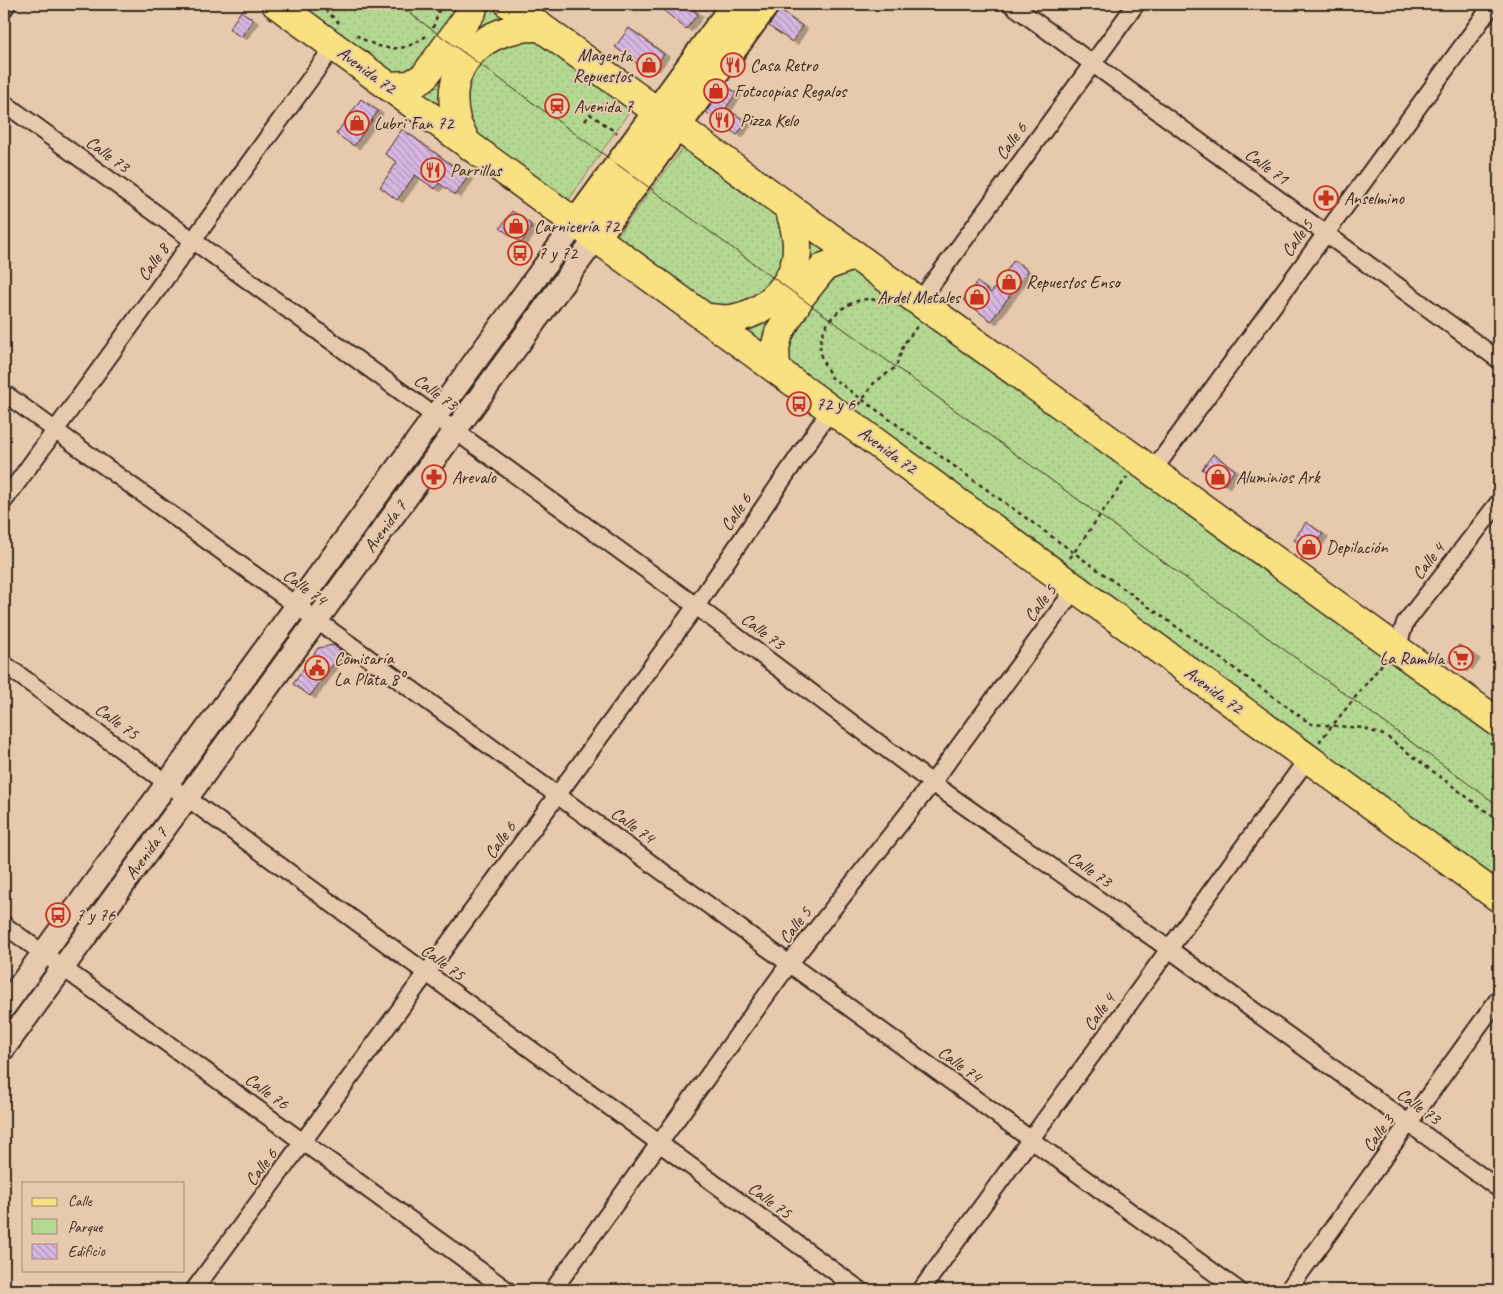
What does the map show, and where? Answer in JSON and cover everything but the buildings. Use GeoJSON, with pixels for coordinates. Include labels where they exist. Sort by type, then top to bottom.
{"type":"FeatureCollection","features":[{"type":"Feature","properties":{"kind":"highway","name":"Avenida 72"},"geometry":{"type":"LineString","coordinates":[[276,4],[344,36],[388,86],[776,368],[847,410],[1069,572],[1308,758],[1499,898]]}},
{"type":"Feature","properties":{"kind":"highway"},"geometry":{"type":"LineString","coordinates":[[388,86],[410,85],[424,77],[472,11],[474,4]]}},
{"type":"Feature","properties":{"kind":"highway"},"geometry":{"type":"LineString","coordinates":[[508,4],[855,255],[916,315],[1134,470],[1492,731]]}},
{"type":"Feature","properties":{"kind":"highway"},"geometry":{"type":"LineString","coordinates":[[466,142],[456,121],[454,99],[458,77],[468,56],[484,41],[504,30],[522,26],[540,27]]}},
{"type":"Feature","properties":{"kind":"highway"},"geometry":{"type":"LineString","coordinates":[[708,318],[730,319],[752,314],[770,302],[785,285],[794,267],[798,247],[796,227],[789,208]]}},
{"type":"Feature","properties":{"kind":"highway"},"geometry":{"type":"LineString","coordinates":[[776,368],[775,348],[779,333],[801,296],[824,267],[855,255]]}},
{"type":"Feature","properties":{"kind":"main road","name":"Avenida 7"},"geometry":{"type":"LineString","coordinates":[[667,119],[735,4]]}},
{"type":"Feature","properties":{"kind":"main road","name":"Avenida 7"},"geometry":{"type":"LineString","coordinates":[[4,1048],[454,430],[586,230],[667,119],[766,4]]}},
{"type":"Feature","properties":{"kind":"main road","name":"Avenida 7"},"geometry":{"type":"LineString","coordinates":[[4,1007],[435,416],[586,230]]}},
{"type":"Feature","properties":{"kind":"street"},"geometry":{"type":"LineString","coordinates":[[4,9],[7,4]]}},
{"type":"Feature","properties":{"kind":"street","name":"Calle 71"},"geometry":{"type":"LineString","coordinates":[[1011,4],[1499,360]]}},
{"type":"Feature","properties":{"kind":"street","name":"Calle 6"},"geometry":{"type":"LineString","coordinates":[[916,315],[1092,63],[1136,4]]}},
{"type":"Feature","properties":{"kind":"street","name":"Calle 5"},"geometry":{"type":"LineString","coordinates":[[1134,470],[1325,233],[1492,4]]}},
{"type":"Feature","properties":{"kind":"street","name":"Calle 8"},"geometry":{"type":"LineString","coordinates":[[4,501],[344,36]]}},
{"type":"Feature","properties":{"kind":"street","name":"Calle 73"},"geometry":{"type":"LineString","coordinates":[[4,103],[696,606],[932,783],[1169,949],[1499,1189]]}},
{"type":"Feature","properties":{"kind":"street","name":"Calle 74"},"geometry":{"type":"LineString","coordinates":[[4,393],[1238,1290]]}},
{"type":"Feature","properties":{"kind":"street","name":"Calle 6"},"geometry":{"type":"LineString","coordinates":[[194,1290],[696,606],[847,410]]}},
{"type":"Feature","properties":{"kind":"street","name":"Calle 4"},"geometry":{"type":"LineString","coordinates":[[1394,658],[1406,623],[1499,502]]}},
{"type":"Feature","properties":{"kind":"street","name":"Calle 5"},"geometry":{"type":"LineString","coordinates":[[553,1290],[789,964],[932,783],[1069,572]]}},
{"type":"Feature","properties":{"kind":"street","name":"Calle 75"},"geometry":{"type":"LineString","coordinates":[[4,664],[860,1290]]}},
{"type":"Feature","properties":{"kind":"street","name":"Calle 4"},"geometry":{"type":"LineString","coordinates":[[921,1290],[1308,758]]}},
{"type":"Feature","properties":{"kind":"street","name":"Calle 76"},"geometry":{"type":"LineString","coordinates":[[4,925],[507,1290]]}},
{"type":"Feature","properties":{"kind":"street","name":"Calle 3"},"geometry":{"type":"LineString","coordinates":[[1288,1290],[1499,998]]}},
{"type":"Feature","properties":{"kind":"path"},"geometry":{"type":"LineString","coordinates":[[319,4],[344,36],[387,49],[415,44],[426,37],[432,29],[441,4]]}},
{"type":"Feature","properties":{"kind":"path"},"geometry":{"type":"LineString","coordinates":[[585,121],[590,114],[619,134]]}},
{"type":"Feature","properties":{"kind":"path"},"geometry":{"type":"LineString","coordinates":[[889,303],[868,299],[846,307],[830,319],[821,335],[821,356],[847,410],[1069,572],[1311,724],[1329,727],[1363,728],[1386,736],[1499,821]]}},
{"type":"Feature","properties":{"kind":"path"},"geometry":{"type":"LineString","coordinates":[[916,315],[926,330]]}},
{"type":"Feature","properties":{"kind":"path"},"geometry":{"type":"LineString","coordinates":[[847,410],[874,383],[896,367],[916,315]]}},
{"type":"Feature","properties":{"kind":"path"},"geometry":{"type":"LineString","coordinates":[[1069,572],[1134,470]]}},
{"type":"Feature","properties":{"kind":"path"},"geometry":{"type":"LineString","coordinates":[[1308,758],[1329,727],[1384,662],[1394,658]]}},
{"type":"Feature","properties":{"kind":"path"},"geometry":{"type":"LineString","coordinates":[[1492,731],[1499,749]]}},
{"type":"Feature","properties":{"kind":"green space"},"geometry":{"type":"Polygon","coordinates":[[[298,4],[470,4],[419,74],[398,77],[298,4]]]}},
{"type":"Feature","properties":{"kind":"green space"},"geometry":{"type":"Polygon","coordinates":[[[483,4],[494,4],[514,17],[491,25],[447,115],[416,91],[483,4]]]}},
{"type":"Feature","properties":{"kind":"green space"},"geometry":{"type":"Polygon","coordinates":[[[506,36],[546,40],[633,106],[568,201],[487,144],[471,127],[468,120],[465,97],[470,75],[479,59],[506,36]]]}},
{"type":"Feature","properties":{"kind":"green space"},"geometry":{"type":"Polygon","coordinates":[[[686,144],[779,215],[790,241],[775,288],[730,307],[709,303],[617,236],[686,144]]]}},
{"type":"Feature","properties":{"kind":"green space"},"geometry":{"type":"Polygon","coordinates":[[[806,237],[835,256],[766,346],[740,327],[806,237]]]}},
{"type":"Feature","properties":{"kind":"green space"},"geometry":{"type":"Polygon","coordinates":[[[850,268],[1499,740],[1499,883],[785,361],[782,336],[827,273],[850,268]]]}},
{"type":"Feature","properties":{"kind":"tram line"},"geometry":{"type":"LineString","coordinates":[[397,4],[1499,806]]}},
{"type":"Feature","properties":{"kind":"place","name":"Magenta Repuestos"},"geometry":{"type":"Point","coordinates":[649,65]}},
{"type":"Feature","properties":{"kind":"place","name":"Casa Retro"},"geometry":{"type":"Point","coordinates":[733,65]}},
{"type":"Feature","properties":{"kind":"place","name":"Fotocopias Regalos"},"geometry":{"type":"Point","coordinates":[716,91]}},
{"type":"Feature","properties":{"kind":"place","name":"Avenida 7"},"geometry":{"type":"Point","coordinates":[557,106]}},
{"type":"Feature","properties":{"kind":"place","name":"Pizza Kelo"},"geometry":{"type":"Point","coordinates":[722,120]}},
{"type":"Feature","properties":{"kind":"place","name":"Lubri Fan 72"},"geometry":{"type":"Point","coordinates":[357,123]}},
{"type":"Feature","properties":{"kind":"place","name":"Parrillas"},"geometry":{"type":"Point","coordinates":[433,170]}},
{"type":"Feature","properties":{"kind":"place","name":"Anselmino"},"geometry":{"type":"Point","coordinates":[1326,198]}},
{"type":"Feature","properties":{"kind":"place","name":"Carnicería 72"},"geometry":{"type":"Point","coordinates":[516,226]}},
{"type":"Feature","properties":{"kind":"place","name":"7 y 72"},"geometry":{"type":"Point","coordinates":[520,253]}},
{"type":"Feature","properties":{"kind":"place","name":"Repuestos Enso"},"geometry":{"type":"Point","coordinates":[1009,282]}},
{"type":"Feature","properties":{"kind":"place","name":"Ardel Metales"},"geometry":{"type":"Point","coordinates":[977,297]}},
{"type":"Feature","properties":{"kind":"place","name":"72 y 6"},"geometry":{"type":"Point","coordinates":[799,404]}},
{"type":"Feature","properties":{"kind":"place","name":"Arevalo"},"geometry":{"type":"Point","coordinates":[434,477]}},
{"type":"Feature","properties":{"kind":"place","name":"Aluminios Ark"},"geometry":{"type":"Point","coordinates":[1218,477]}},
{"type":"Feature","properties":{"kind":"place","name":"Depilación"},"geometry":{"type":"Point","coordinates":[1309,547]}},
{"type":"Feature","properties":{"kind":"place","name":"La Rambla"},"geometry":{"type":"Point","coordinates":[1461,658]}},
{"type":"Feature","properties":{"kind":"place","name":"Comisaría La Plata 8°"},"geometry":{"type":"Point","coordinates":[317,668]}},
{"type":"Feature","properties":{"kind":"place","name":"7 y 76"},"geometry":{"type":"Point","coordinates":[58,915]}}]}
